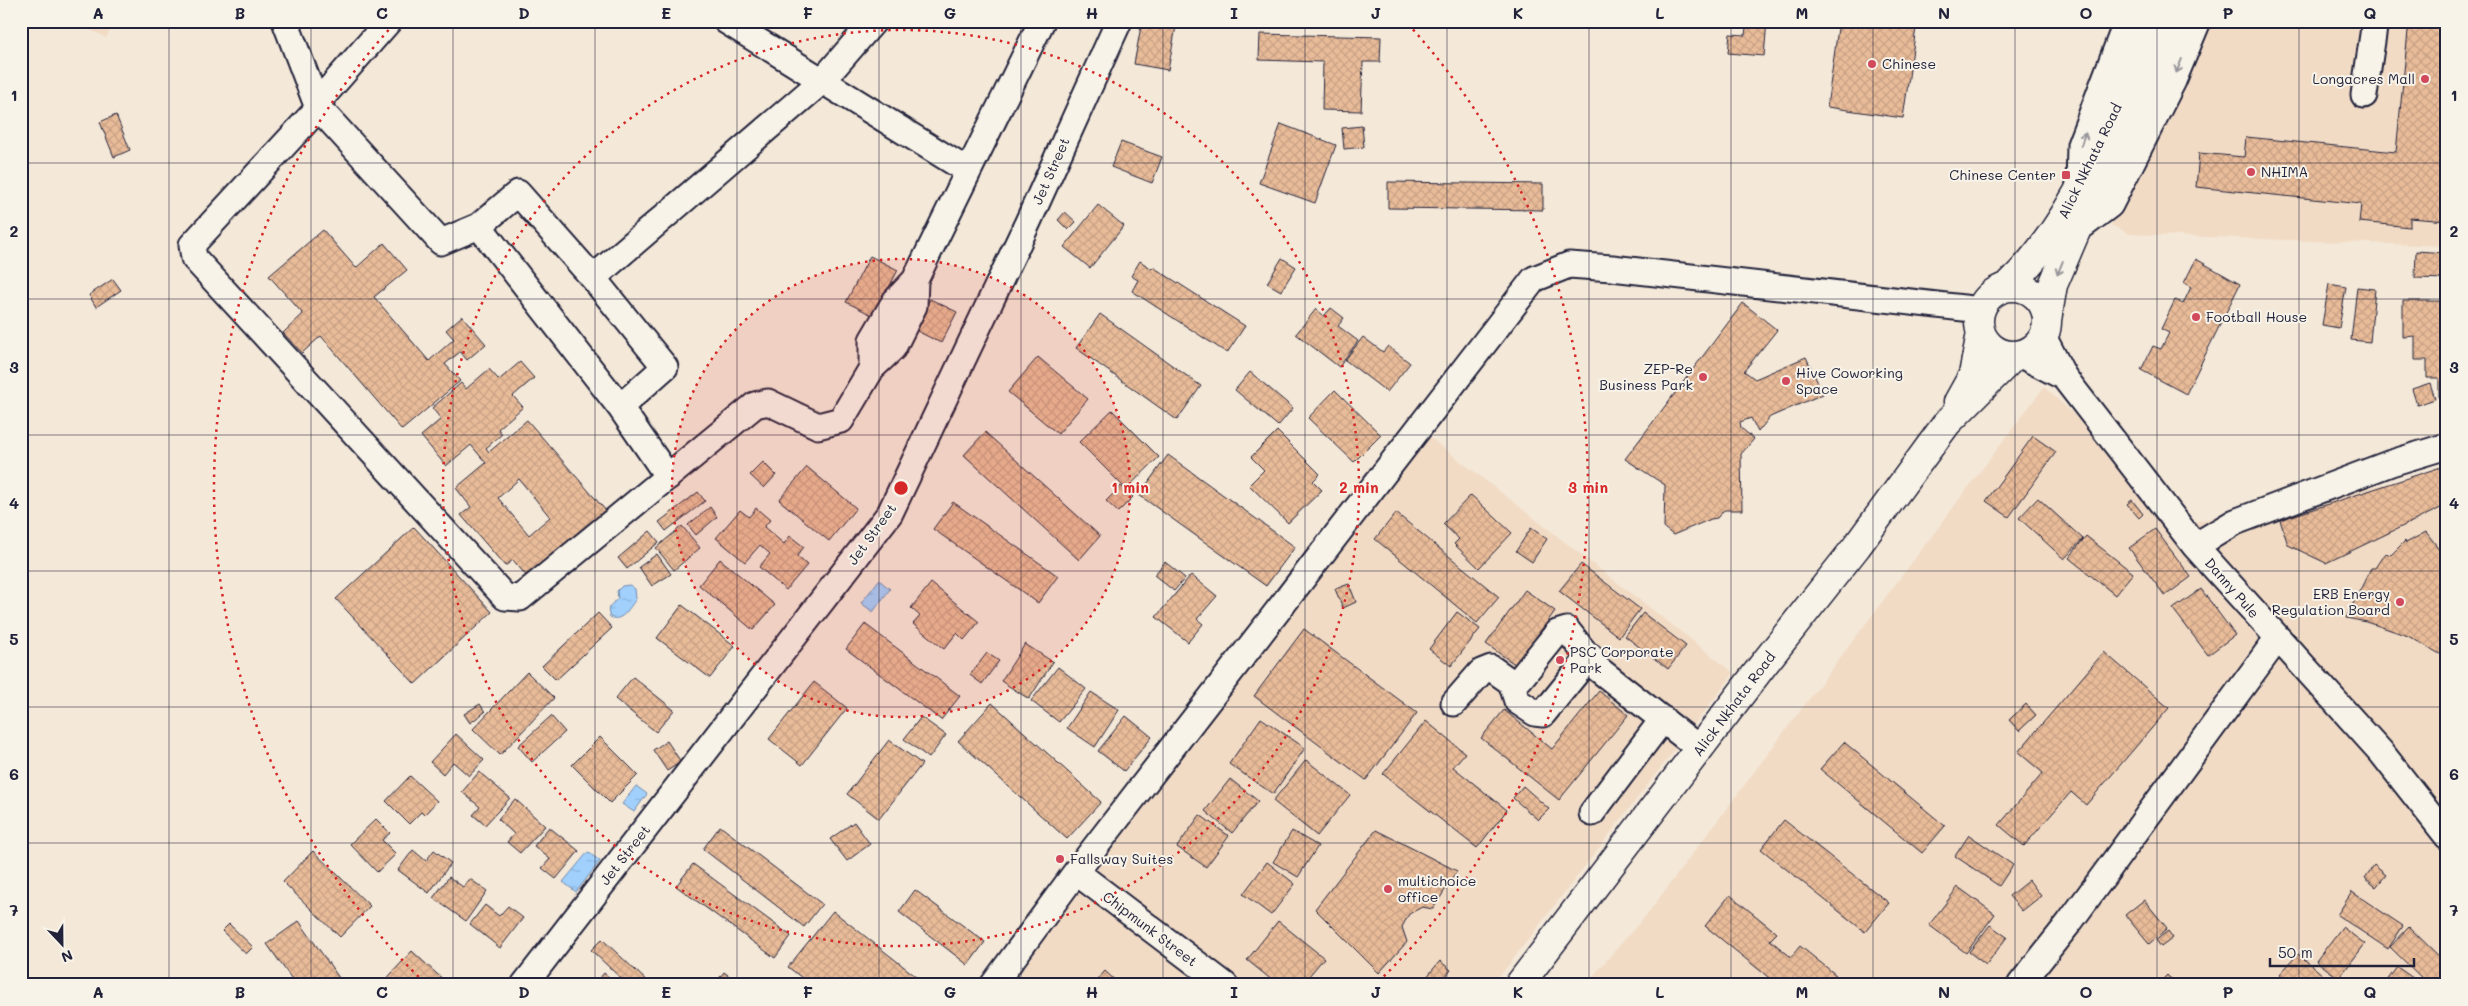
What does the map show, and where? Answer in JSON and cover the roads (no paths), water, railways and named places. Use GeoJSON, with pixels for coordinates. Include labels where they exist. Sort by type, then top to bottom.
{"type":"FeatureCollection","features":[{"type":"Feature","properties":{"kind":"main road","name":"Alick Nkhata Road"},"geometry":{"type":"LineString","coordinates":[[2008,286],[2025,270],[2064,217],[2119,102],[2149,21]]}},
{"type":"Feature","properties":{"kind":"main road","name":"Alick Nkhata Road"},"geometry":{"type":"LineString","coordinates":[[2046,329],[2053,285],[2076,231],[2141,107],[2173,21]]}},
{"type":"Feature","properties":{"kind":"main road"},"geometry":{"type":"LineString","coordinates":[[2008,286],[2024,288],[2038,297],[2042,304],[2046,329],[2034,349],[2017,355],[1996,351],[1981,321],[1991,295],[2008,286]]}},
{"type":"Feature","properties":{"kind":"main road","name":"Alick Nkhata Road"},"geometry":{"type":"LineString","coordinates":[[1519,985],[1762,665],[1857,546],[1947,423],[1973,375],[1981,321]]}},
{"type":"Feature","properties":{"kind":"main road","name":"Alick Nkhata Road"},"geometry":{"type":"LineString","coordinates":[[1947,423],[2017,355]]}},
{"type":"Feature","properties":{"kind":"street"},"geometry":{"type":"LineString","coordinates":[[285,21],[318,108],[441,242],[479,226],[518,192],[593,278],[666,367],[620,407]]}},
{"type":"Feature","properties":{"kind":"street"},"geometry":{"type":"LineString","coordinates":[[389,21],[312,115],[192,245],[194,258],[504,597],[520,598],[755,405],[768,402],[818,426],[841,420],[872,368],[872,340],[895,301],[915,280],[1042,21]]}},
{"type":"Feature","properties":{"kind":"street"},"geometry":{"type":"LineString","coordinates":[[726,21],[968,171]]}},
{"type":"Feature","properties":{"kind":"street"},"geometry":{"type":"LineString","coordinates":[[593,278],[822,81],[874,21]]}},
{"type":"Feature","properties":{"kind":"street","name":"Jet Street"},"geometry":{"type":"LineString","coordinates":[[524,985],[890,513],[1028,222],[1119,21]]}},
{"type":"Feature","properties":{"kind":"street"},"geometry":{"type":"LineString","coordinates":[[2079,187],[2080,145],[2128,21]]}},
{"type":"Feature","properties":{"kind":"street","name":"Alick Nkhata Road"},"geometry":{"type":"LineString","coordinates":[[2076,231],[2110,205],[2173,81],[2198,21]]}},
{"type":"Feature","properties":{"kind":"street"},"geometry":{"type":"LineString","coordinates":[[2364,95],[2375,21]]}},
{"type":"Feature","properties":{"kind":"street"},"geometry":{"type":"LineString","coordinates":[[479,226],[620,407],[668,477]]}},
{"type":"Feature","properties":{"kind":"street"},"geometry":{"type":"LineString","coordinates":[[993,985],[1076,872],[1534,279],[1569,265],[1603,268],[1981,321]]}},
{"type":"Feature","properties":{"kind":"street","name":"Danny Pule"},"geometry":{"type":"LineString","coordinates":[[2046,329],[2064,377],[2195,546],[2381,752],[2447,836]]}},
{"type":"Feature","properties":{"kind":"street","name":"Danny Pule"},"geometry":{"type":"LineString","coordinates":[[2017,355],[2064,377]]}},
{"type":"Feature","properties":{"kind":"street"},"geometry":{"type":"LineString","coordinates":[[2195,546],[2244,518],[2391,463],[2447,446]]}},
{"type":"Feature","properties":{"kind":"street"},"geometry":{"type":"LineString","coordinates":[[1511,682],[1520,679],[1557,633],[1567,630],[1590,656],[1598,669],[1663,718],[1700,749]]}},
{"type":"Feature","properties":{"kind":"street"},"geometry":{"type":"LineString","coordinates":[[2020,985],[2074,915],[2277,639]]}},
{"type":"Feature","properties":{"kind":"street"},"geometry":{"type":"LineString","coordinates":[[1454,703],[1481,672],[1492,668],[1511,682],[1517,700],[1535,713],[1543,714],[1590,656]]}},
{"type":"Feature","properties":{"kind":"street"},"geometry":{"type":"LineString","coordinates":[[1592,813],[1663,718]]}},
{"type":"Feature","properties":{"kind":"street","name":"Chipmunk Street"},"geometry":{"type":"LineString","coordinates":[[1076,872],[1225,985]]}},
{"type":"Feature","properties":{"kind":"water"},"geometry":{"type":"Polygon","coordinates":[[[879,580],[890,589],[873,612],[861,603],[879,580]]]}},
{"type":"Feature","properties":{"kind":"water"},"geometry":{"type":"Polygon","coordinates":[[[630,585],[635,589],[636,599],[622,616],[618,618],[610,617],[608,610],[618,598],[617,591],[622,586],[630,585]]]}},
{"type":"Feature","properties":{"kind":"water"},"geometry":{"type":"Polygon","coordinates":[[[636,786],[647,794],[634,812],[622,804],[636,786]]]}},
{"type":"Feature","properties":{"kind":"water"},"geometry":{"type":"Polygon","coordinates":[[[588,852],[600,861],[576,892],[563,882],[588,852]]]}},
{"type":"Feature","properties":{"kind":"place","name":"Chinese"},"geometry":{"type":"Point","coordinates":[1872,64]}},
{"type":"Feature","properties":{"kind":"place","name":"Longacres Mall"},"geometry":{"type":"Point","coordinates":[2425,79]}},
{"type":"Feature","properties":{"kind":"place","name":"NHIMA"},"geometry":{"type":"Point","coordinates":[2251,172]}},
{"type":"Feature","properties":{"kind":"place","name":"Chinese Center"},"geometry":{"type":"Point","coordinates":[2066,175]}},
{"type":"Feature","properties":{"kind":"place","name":"Football House"},"geometry":{"type":"Point","coordinates":[2196,317]}},
{"type":"Feature","properties":{"kind":"place","name":"ZEP-Re Business Park"},"geometry":{"type":"Point","coordinates":[1703,377]}},
{"type":"Feature","properties":{"kind":"place","name":"Hive Coworking Space"},"geometry":{"type":"Point","coordinates":[1786,381]}},
{"type":"Feature","properties":{"kind":"place","name":"ERB Energy Regulation Board"},"geometry":{"type":"Point","coordinates":[2400,602]}},
{"type":"Feature","properties":{"kind":"place","name":"PSC Corporate Park"},"geometry":{"type":"Point","coordinates":[1560,660]}},
{"type":"Feature","properties":{"kind":"place","name":"Fallsway Suites"},"geometry":{"type":"Point","coordinates":[1060,859]}},
{"type":"Feature","properties":{"kind":"place","name":"multichoice office"},"geometry":{"type":"Point","coordinates":[1388,889]}}]}
